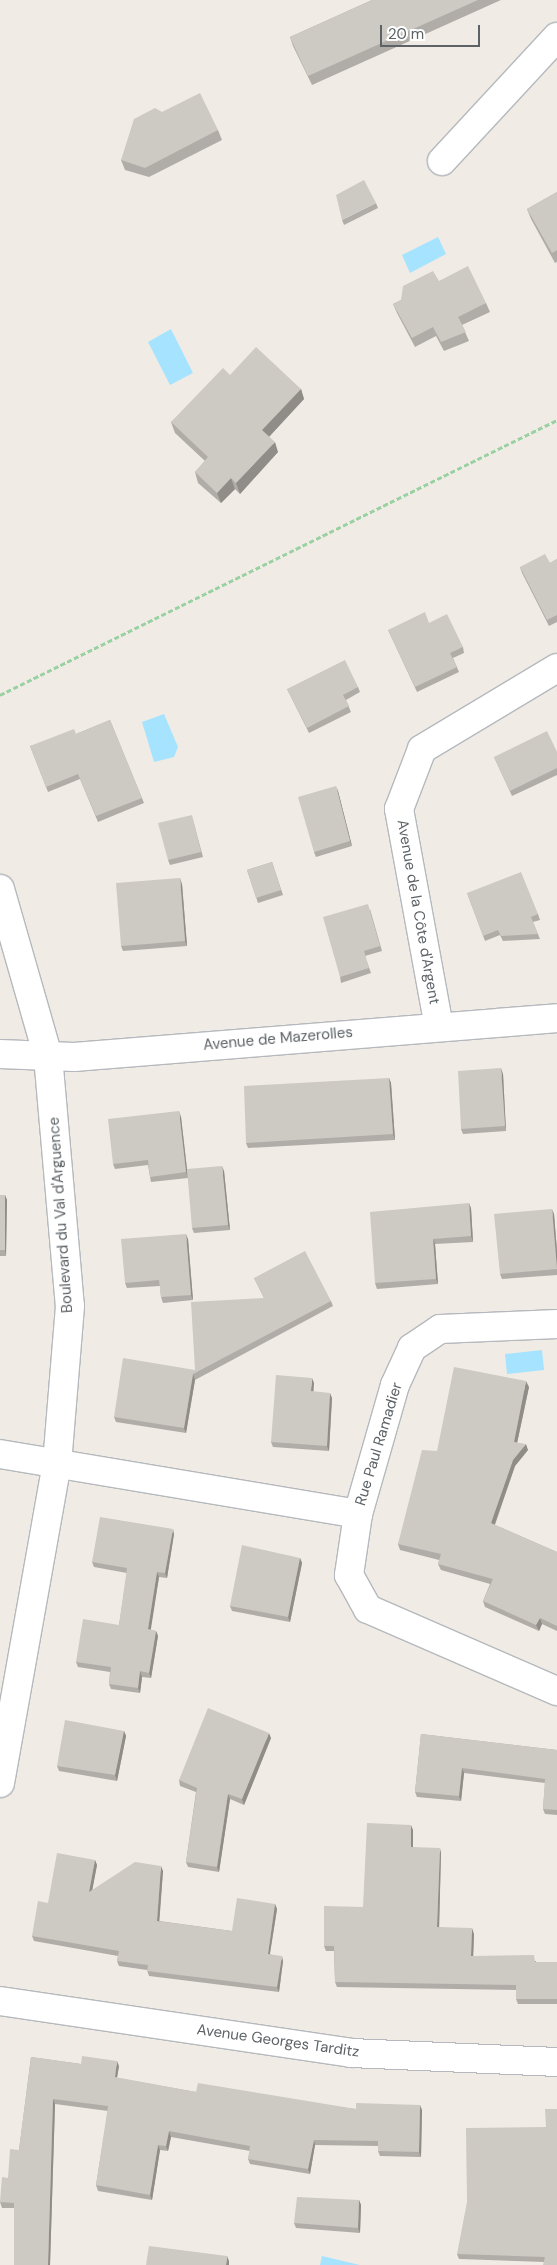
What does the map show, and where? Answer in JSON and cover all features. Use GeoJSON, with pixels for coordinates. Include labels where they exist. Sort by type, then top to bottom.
{"type":"FeatureCollection","features":[{"type":"Feature","properties":{"kind":"street"},"geometry":{"type":"LineString","coordinates":[[442,162],[557,37]]}},
{"type":"Feature","properties":{"kind":"street","name":"Avenue de la Côte d'Argent"},"geometry":{"type":"LineString","coordinates":[[439,1027],[399,809],[422,749],[557,668]]}},
{"type":"Feature","properties":{"kind":"street","name":"Boulevard du Val d'Arguence"},"geometry":{"type":"LineString","coordinates":[[0,889],[48,1056],[70,1306],[57,1463],[0,1783]]}},
{"type":"Feature","properties":{"kind":"street","name":"Avenue de Mazerolles"},"geometry":{"type":"LineString","coordinates":[[0,1054],[48,1056],[557,1018]]}},
{"type":"Feature","properties":{"kind":"street","name":"Rue Paul Ramadier"},"geometry":{"type":"LineString","coordinates":[[557,1324],[440,1329],[412,1348],[395,1385],[358,1514],[349,1575],[368,1609],[557,1691]]}},
{"type":"Feature","properties":{"kind":"street","name":"Rue Paul Ramadier"},"geometry":{"type":"LineString","coordinates":[[0,1454],[358,1514]]}},
{"type":"Feature","properties":{"kind":"street","name":"Avenue Georges Tarditz"},"geometry":{"type":"LineString","coordinates":[[0,2001],[350,2052],[557,2062]]}},
{"type":"Feature","properties":{"kind":"path"},"geometry":{"type":"LineString","coordinates":[[0,695],[557,420]]}},
{"type":"Feature","properties":{"kind":"water"},"geometry":{"type":"Polygon","coordinates":[[[438,237],[446,254],[410,273],[402,255],[438,237]]]}},
{"type":"Feature","properties":{"kind":"water"},"geometry":{"type":"Polygon","coordinates":[[[171,329],[193,373],[170,385],[148,342],[171,329]]]}},
{"type":"Feature","properties":{"kind":"water"},"geometry":{"type":"Polygon","coordinates":[[[164,714],[178,747],[174,757],[154,762],[142,722],[164,714]]]}},
{"type":"Feature","properties":{"kind":"water"},"geometry":{"type":"Polygon","coordinates":[[[542,1350],[544,1370],[507,1374],[505,1354],[542,1350]]]}},
{"type":"Feature","properties":{"kind":"water"},"geometry":{"type":"Polygon","coordinates":[[[322,2256],[360,2265],[320,2265],[322,2256]]]}},
{"type":"Feature","properties":{"kind":"building"},"geometry":{"type":"Polygon","coordinates":[[[372,0],[478,0],[308,76],[290,37],[372,0]]]}},
{"type":"Feature","properties":{"kind":"building"},"geometry":{"type":"Polygon","coordinates":[[[200,93],[218,130],[145,168],[121,160],[134,119],[155,108],[162,112],[200,93]]]}},
{"type":"Feature","properties":{"kind":"building"},"geometry":{"type":"Polygon","coordinates":[[[364,180],[376,203],[342,220],[336,195],[364,180]]]}},
{"type":"Feature","properties":{"kind":"building"},"geometry":{"type":"Polygon","coordinates":[[[557,192],[557,250],[552,253],[527,209],[557,192]]]}},
{"type":"Feature","properties":{"kind":"building"},"geometry":{"type":"Polygon","coordinates":[[[468,266],[486,303],[458,317],[466,332],[441,342],[433,327],[412,338],[393,304],[401,300],[403,286],[433,271],[439,281],[468,266]]]}},
{"type":"Feature","properties":{"kind":"building"},"geometry":{"type":"Polygon","coordinates":[[[256,347],[301,389],[262,430],[275,442],[236,483],[231,478],[217,493],[195,472],[208,457],[171,422],[223,368],[230,375],[256,347]]]}},
{"type":"Feature","properties":{"kind":"building"},"geometry":{"type":"Polygon","coordinates":[[[545,554],[550,563],[557,559],[557,615],[547,620],[520,567],[545,554]]]}},
{"type":"Feature","properties":{"kind":"building"},"geometry":{"type":"Polygon","coordinates":[[[425,612],[429,623],[447,614],[463,647],[450,653],[457,667],[415,687],[388,630],[425,612]]]}},
{"type":"Feature","properties":{"kind":"building"},"geometry":{"type":"Polygon","coordinates":[[[345,660],[358,687],[343,695],[349,706],[307,728],[287,689],[345,660]]]}},
{"type":"Feature","properties":{"kind":"building"},"geometry":{"type":"Polygon","coordinates":[[[110,720],[142,798],[96,816],[78,774],[46,787],[30,746],[74,729],[76,734],[110,720]]]}},
{"type":"Feature","properties":{"kind":"building"},"geometry":{"type":"Polygon","coordinates":[[[547,731],[557,752],[557,768],[510,791],[494,757],[547,731]]]}},
{"type":"Feature","properties":{"kind":"building"},"geometry":{"type":"Polygon","coordinates":[[[336,786],[350,841],[314,852],[298,797],[336,786]]]}},
{"type":"Feature","properties":{"kind":"building"},"geometry":{"type":"Polygon","coordinates":[[[192,815],[201,852],[168,860],[158,823],[192,815]]]}},
{"type":"Feature","properties":{"kind":"building"},"geometry":{"type":"Polygon","coordinates":[[[272,862],[281,890],[256,898],[247,870],[272,862]]]}},
{"type":"Feature","properties":{"kind":"building"},"geometry":{"type":"Polygon","coordinates":[[[521,872],[538,914],[531,917],[538,934],[501,936],[498,930],[483,936],[467,893],[521,872]]]}},
{"type":"Feature","properties":{"kind":"building"},"geometry":{"type":"Polygon","coordinates":[[[180,878],[185,941],[121,946],[116,883],[180,878]]]}},
{"type":"Feature","properties":{"kind":"building"},"geometry":{"type":"Polygon","coordinates":[[[368,904],[380,946],[364,951],[369,968],[340,977],[323,917],[368,904]]]}},
{"type":"Feature","properties":{"kind":"building"},"geometry":{"type":"Polygon","coordinates":[[[501,1068],[505,1126],[461,1129],[458,1071],[501,1068]]]}},
{"type":"Feature","properties":{"kind":"building"},"geometry":{"type":"Polygon","coordinates":[[[389,1078],[393,1134],[246,1143],[244,1086],[389,1078]]]}},
{"type":"Feature","properties":{"kind":"building"},"geometry":{"type":"Polygon","coordinates":[[[179,1111],[186,1172],[150,1177],[148,1160],[113,1164],[108,1119],[179,1111]]]}},
{"type":"Feature","properties":{"kind":"building"},"geometry":{"type":"Polygon","coordinates":[[[222,1166],[228,1225],[192,1228],[187,1169],[222,1166]]]}},
{"type":"Feature","properties":{"kind":"building"},"geometry":{"type":"Polygon","coordinates":[[[0,1195],[5,1195],[5,1250],[0,1250],[0,1195]]]}},
{"type":"Feature","properties":{"kind":"building"},"geometry":{"type":"Polygon","coordinates":[[[469,1203],[471,1236],[433,1239],[436,1279],[375,1283],[370,1212],[469,1203]]]}},
{"type":"Feature","properties":{"kind":"building"},"geometry":{"type":"Polygon","coordinates":[[[552,1209],[557,1269],[500,1274],[494,1214],[552,1209]]]}},
{"type":"Feature","properties":{"kind":"building"},"geometry":{"type":"Polygon","coordinates":[[[186,1234],[191,1295],[161,1297],[159,1280],[125,1283],[121,1239],[186,1234]]]}},
{"type":"Feature","properties":{"kind":"building"},"geometry":{"type":"Polygon","coordinates":[[[305,1251],[331,1301],[193,1374],[184,1428],[114,1417],[123,1358],[195,1370],[191,1302],[264,1298],[254,1278],[305,1251]]]}},
{"type":"Feature","properties":{"kind":"building"},"geometry":{"type":"Polygon","coordinates":[[[454,1367],[526,1381],[514,1442],[526,1444],[513,1460],[491,1523],[557,1552],[557,1626],[540,1618],[536,1625],[483,1601],[493,1579],[438,1564],[441,1554],[398,1544],[422,1450],[437,1451],[454,1367]]]}},
{"type":"Feature","properties":{"kind":"building"},"geometry":{"type":"Polygon","coordinates":[[[276,1375],[312,1378],[311,1391],[330,1393],[327,1446],[271,1442],[276,1375]]]}},
{"type":"Feature","properties":{"kind":"building"},"geometry":{"type":"Polygon","coordinates":[[[100,1517],[173,1529],[165,1573],[157,1572],[148,1629],[156,1631],[149,1673],[140,1671],[138,1688],[109,1684],[111,1667],[76,1662],[83,1619],[119,1625],[127,1568],[92,1562],[100,1517]]]}},
{"type":"Feature","properties":{"kind":"building"},"geometry":{"type":"Polygon","coordinates":[[[242,1545],[300,1558],[288,1617],[230,1606],[242,1545]]]}},
{"type":"Feature","properties":{"kind":"building"},"geometry":{"type":"Polygon","coordinates":[[[208,1708],[269,1733],[242,1799],[228,1794],[217,1867],[186,1862],[197,1788],[179,1780],[208,1708]]]}},
{"type":"Feature","properties":{"kind":"building"},"geometry":{"type":"Polygon","coordinates":[[[65,1720],[124,1731],[115,1775],[57,1766],[65,1720]]]}},
{"type":"Feature","properties":{"kind":"building"},"geometry":{"type":"Polygon","coordinates":[[[421,1734],[557,1750],[557,1810],[543,1809],[545,1779],[462,1768],[459,1796],[415,1792],[421,1734]]]}},
{"type":"Feature","properties":{"kind":"building"},"geometry":{"type":"Polygon","coordinates":[[[367,1823],[411,1825],[411,1847],[440,1848],[437,1927],[472,1928],[471,1956],[534,1955],[535,1962],[557,1962],[557,1999],[516,1999],[516,1985],[335,1982],[334,1946],[324,1946],[324,1906],[363,1907],[367,1823]]]}},
{"type":"Feature","properties":{"kind":"building"},"geometry":{"type":"Polygon","coordinates":[[[57,1853],[95,1860],[89,1892],[135,1862],[161,1866],[157,1921],[232,1931],[237,1898],[275,1904],[268,1954],[282,1956],[277,1987],[147,1971],[148,1965],[117,1961],[119,1951],[32,1936],[38,1901],[48,1903],[57,1853]]]}},
{"type":"Feature","properties":{"kind":"building"},"geometry":{"type":"Polygon","coordinates":[[[82,2056],[117,2061],[115,2077],[196,2092],[198,2083],[356,2109],[356,2103],[420,2105],[419,2152],[378,2151],[378,2141],[314,2140],[308,2169],[248,2159],[250,2146],[169,2131],[166,2146],[158,2145],[150,2195],[96,2185],[108,2106],[53,2099],[48,2265],[14,2265],[14,2203],[0,2202],[2,2177],[8,2178],[10,2149],[19,2150],[31,2057],[81,2064],[82,2056]]]}},
{"type":"Feature","properties":{"kind":"building"},"geometry":{"type":"Polygon","coordinates":[[[545,2109],[557,2109],[557,2265],[543,2265],[545,2257],[457,2254],[467,2202],[466,2128],[546,2127],[545,2109]]]}},
{"type":"Feature","properties":{"kind":"building"},"geometry":{"type":"Polygon","coordinates":[[[297,2197],[359,2200],[358,2228],[294,2223],[297,2197]]]}},
{"type":"Feature","properties":{"kind":"building"},"geometry":{"type":"Polygon","coordinates":[[[149,2246],[227,2256],[226,2265],[146,2265],[149,2246]]]}}]}
